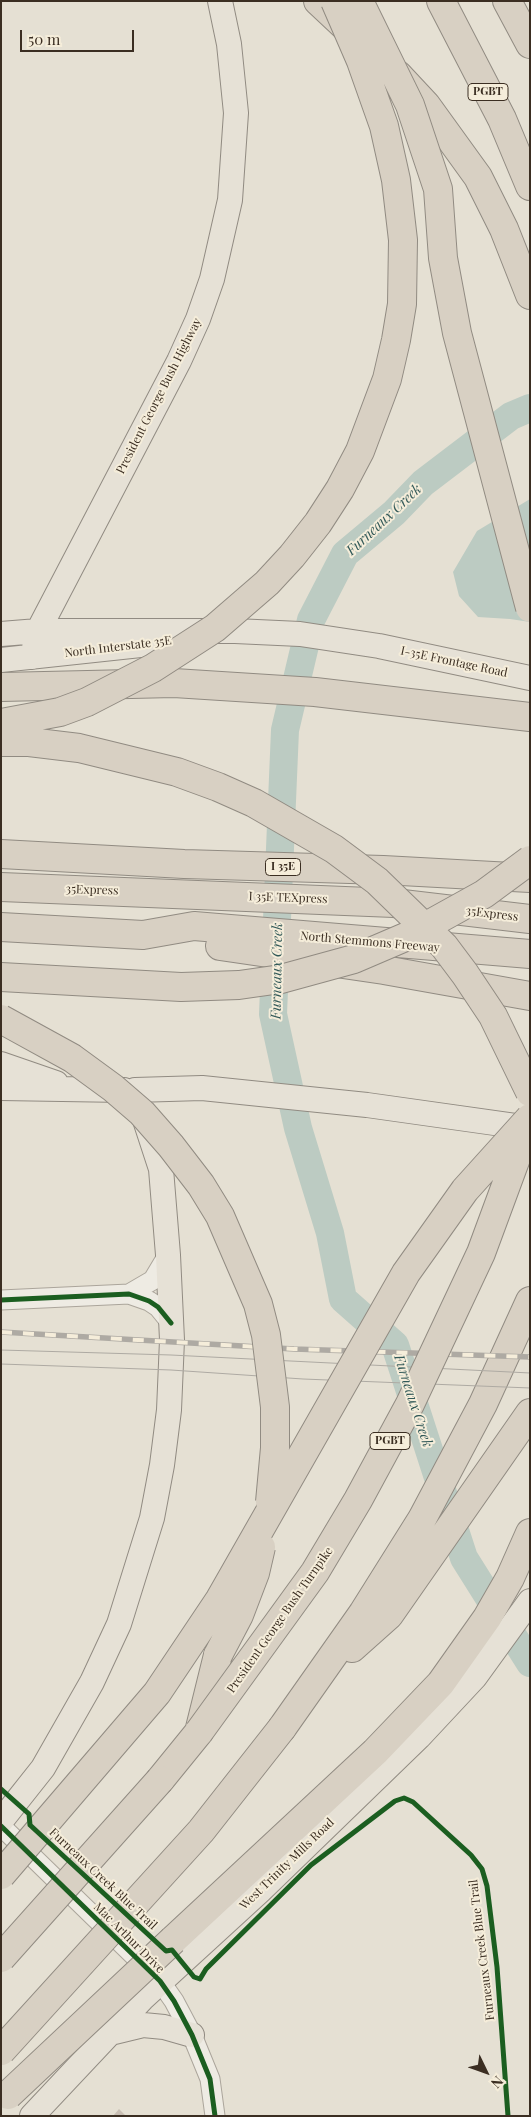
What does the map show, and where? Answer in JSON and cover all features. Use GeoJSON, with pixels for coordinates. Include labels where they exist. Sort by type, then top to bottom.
{"type":"FeatureCollection","features":[{"type":"Feature","properties":{"kind":"highway"},"geometry":{"type":"LineString","coordinates":[[318,1],[426,105],[478,177],[504,229],[530,295]]}},
{"type":"Feature","properties":{"kind":"highway"},"geometry":{"type":"LineString","coordinates":[[1,723],[60,712],[87,702],[153,668],[215,628],[267,583],[292,556],[318,523],[340,489],[360,451],[387,379],[396,340],[402,304],[403,240],[396,180],[386,134],[361,60],[335,1]]}},
{"type":"Feature","properties":{"kind":"highway"},"geometry":{"type":"LineString","coordinates":[[359,1],[410,105],[438,189],[443,258],[457,333],[530,608]]}},
{"type":"Feature","properties":{"kind":"highway","name":"PGBT"},"geometry":{"type":"LineString","coordinates":[[441,1],[502,119],[530,186]]}},
{"type":"Feature","properties":{"kind":"highway"},"geometry":{"type":"LineString","coordinates":[[507,1],[530,44]]}},
{"type":"Feature","properties":{"kind":"highway"},"geometry":{"type":"LineString","coordinates":[[1,687],[174,683],[315,692],[530,717]]}},
{"type":"Feature","properties":{"kind":"highway"},"geometry":{"type":"LineString","coordinates":[[1,742],[29,742],[79,748],[177,772],[218,786],[254,803],[334,849],[377,880],[444,946],[492,1016],[530,1092]]}},
{"type":"Feature","properties":{"kind":"highway","name":"I 35E"},"geometry":{"type":"LineString","coordinates":[[1,854],[184,864],[382,870],[530,878]]}},
{"type":"Feature","properties":{"kind":"highway"},"geometry":{"type":"LineString","coordinates":[[1,977],[181,988],[239,985],[281,979],[354,959],[410,935],[477,898],[530,860]]}},
{"type":"Feature","properties":{"kind":"highway","name":"35Express"},"geometry":{"type":"LineString","coordinates":[[1,887],[182,893]]}},
{"type":"Feature","properties":{"kind":"highway","name":"I 35E TEXpress"},"geometry":{"type":"LineString","coordinates":[[182,893],[394,903]]}},
{"type":"Feature","properties":{"kind":"highway","name":"35Express"},"geometry":{"type":"LineString","coordinates":[[394,903],[530,919]]}},
{"type":"Feature","properties":{"kind":"highway"},"geometry":{"type":"LineString","coordinates":[[1,928],[143,935],[195,934],[530,996]]}},
{"type":"Feature","properties":{"kind":"highway","name":"North Stemmons Freeway"},"geometry":{"type":"LineString","coordinates":[[195,934],[361,942],[530,954]]}},
{"type":"Feature","properties":{"kind":"highway"},"geometry":{"type":"LineString","coordinates":[[1,1019],[46,1041],[92,1071],[142,1114],[171,1146],[201,1185],[220,1216],[258,1304],[266,1335],[275,1407],[275,1448],[272,1486],[266,1528],[255,1573],[238,1615],[218,1655],[199,1732]]}},
{"type":"Feature","properties":{"kind":"highway"},"geometry":{"type":"LineString","coordinates":[[1,1874],[157,1692],[220,1599],[406,1272],[465,1190],[530,1120]]}},
{"type":"Feature","properties":{"kind":"highway","name":"President George Bush Turnpike"},"geometry":{"type":"LineString","coordinates":[[1,1958],[160,1780],[199,1732],[315,1572],[358,1500],[410,1404],[481,1253],[530,1120]]}},
{"type":"Feature","properties":{"kind":"highway"},"geometry":{"type":"LineString","coordinates":[[1,2051],[201,1830],[246,1777],[320,1677],[389,1573],[450,1469],[487,1396],[530,1301]]}},
{"type":"Feature","properties":{"kind":"highway"},"geometry":{"type":"LineString","coordinates":[[320,1677],[388,1615],[530,1413]]}},
{"type":"Feature","properties":{"kind":"highway"},"geometry":{"type":"LineString","coordinates":[[1,2097],[8,2095],[412,1716],[441,1683],[487,1618],[510,1578],[530,1533]]}},
{"type":"Feature","properties":{"kind":"main road","name":"President George Bush Highway"},"geometry":{"type":"LineString","coordinates":[[32,657],[38,631],[179,361],[198,319],[212,279],[230,200],[236,122],[229,44],[220,1]]}},
{"type":"Feature","properties":{"kind":"main road","name":"North Interstate 35E"},"geometry":{"type":"LineString","coordinates":[[1,634],[38,631],[235,631],[300,634],[379,646]]}},
{"type":"Feature","properties":{"kind":"main road","name":"North Interstate 35E"},"geometry":{"type":"LineString","coordinates":[[1,660],[145,646],[235,631]]}},
{"type":"Feature","properties":{"kind":"main road","name":"I-35E Frontage Road"},"geometry":{"type":"LineString","coordinates":[[379,646],[530,678]]}},
{"type":"Feature","properties":{"kind":"main road"},"geometry":{"type":"LineString","coordinates":[[1,1064],[71,1089]]}},
{"type":"Feature","properties":{"kind":"main road"},"geometry":{"type":"LineString","coordinates":[[1,1088],[135,1090],[202,1088],[367,1105],[530,1128]]}},
{"type":"Feature","properties":{"kind":"main road"},"geometry":{"type":"LineString","coordinates":[[1,1821],[43,1768],[87,1690],[119,1624],[152,1518],[162,1465],[169,1410],[171,1323],[168,1256],[161,1169],[135,1090]]}},
{"type":"Feature","properties":{"kind":"main road","name":"West Trinity Mills Road"},"geometry":{"type":"LineString","coordinates":[[32,2116],[160,1981],[260,1890],[419,1737],[475,1677],[530,1601]]}},
{"type":"Feature","properties":{"kind":"main road"},"geometry":{"type":"LineString","coordinates":[[110,2033],[143,2025],[164,2027],[192,2035]]}},
{"type":"Feature","properties":{"kind":"street"},"geometry":{"type":"LineString","coordinates":[[129,1294],[153,1280],[168,1256]]}},
{"type":"Feature","properties":{"kind":"street"},"geometry":{"type":"LineString","coordinates":[[1,1300],[129,1294],[148,1300],[158,1306],[171,1323]]}},
{"type":"Feature","properties":{"kind":"street","name":"Mac Arthur Drive"},"geometry":{"type":"LineString","coordinates":[[1,1826],[160,1981],[174,2001],[192,2035],[210,2079],[214,2116]]}},
{"type":"Feature","properties":{"kind":"shaded area"},"geometry":{"type":"Polygon","coordinates":[[[530,499],[530,622],[478,617],[459,596],[453,572],[477,531],[530,499]]]}},
{"type":"Feature","properties":{"kind":"building"},"geometry":{"type":"Polygon","coordinates":[[[119,2109],[126,2116],[113,2116],[119,2109]]]}},
{"type":"Feature","properties":{"kind":"waterway","name":"Furneaux Creek"},"geometry":{"type":"LineString","coordinates":[[530,408],[511,416],[423,483],[394,513],[345,554],[311,620],[285,730],[273,1014],[298,1128],[330,1233],[343,1299],[395,1345],[464,1558],[530,1663]]}},
{"type":"Feature","properties":{"kind":"tram line"},"geometry":{"type":"LineString","coordinates":[[1,1350],[171,1355],[530,1373]]}},
{"type":"Feature","properties":{"kind":"tram line"},"geometry":{"type":"LineString","coordinates":[[1,1364],[171,1370],[303,1379],[530,1388]]}},
{"type":"Feature","properties":{"kind":"railway"},"geometry":{"type":"LineString","coordinates":[[1,1332],[294,1349],[530,1357]]}},
{"type":"Feature","properties":{"kind":"cycle path"},"geometry":{"type":"LineString","coordinates":[[1,1300],[129,1294],[149,1301],[158,1307],[171,1323]]}},
{"type":"Feature","properties":{"kind":"cycle path","name":"Furneaux Creek Blue Trail"},"geometry":{"type":"LineString","coordinates":[[1,1789],[29,1814],[30,1825],[166,1951],[172,1950],[194,1977],[200,1979],[206,1969],[311,1865],[395,1801],[404,1798],[413,1802],[471,1855],[482,1869],[487,1886],[497,1967],[508,2116]]}},
{"type":"Feature","properties":{"kind":"cycle path"},"geometry":{"type":"LineString","coordinates":[[1,1826],[160,1981],[174,2001],[192,2035],[210,2079],[215,2116]]}}]}
